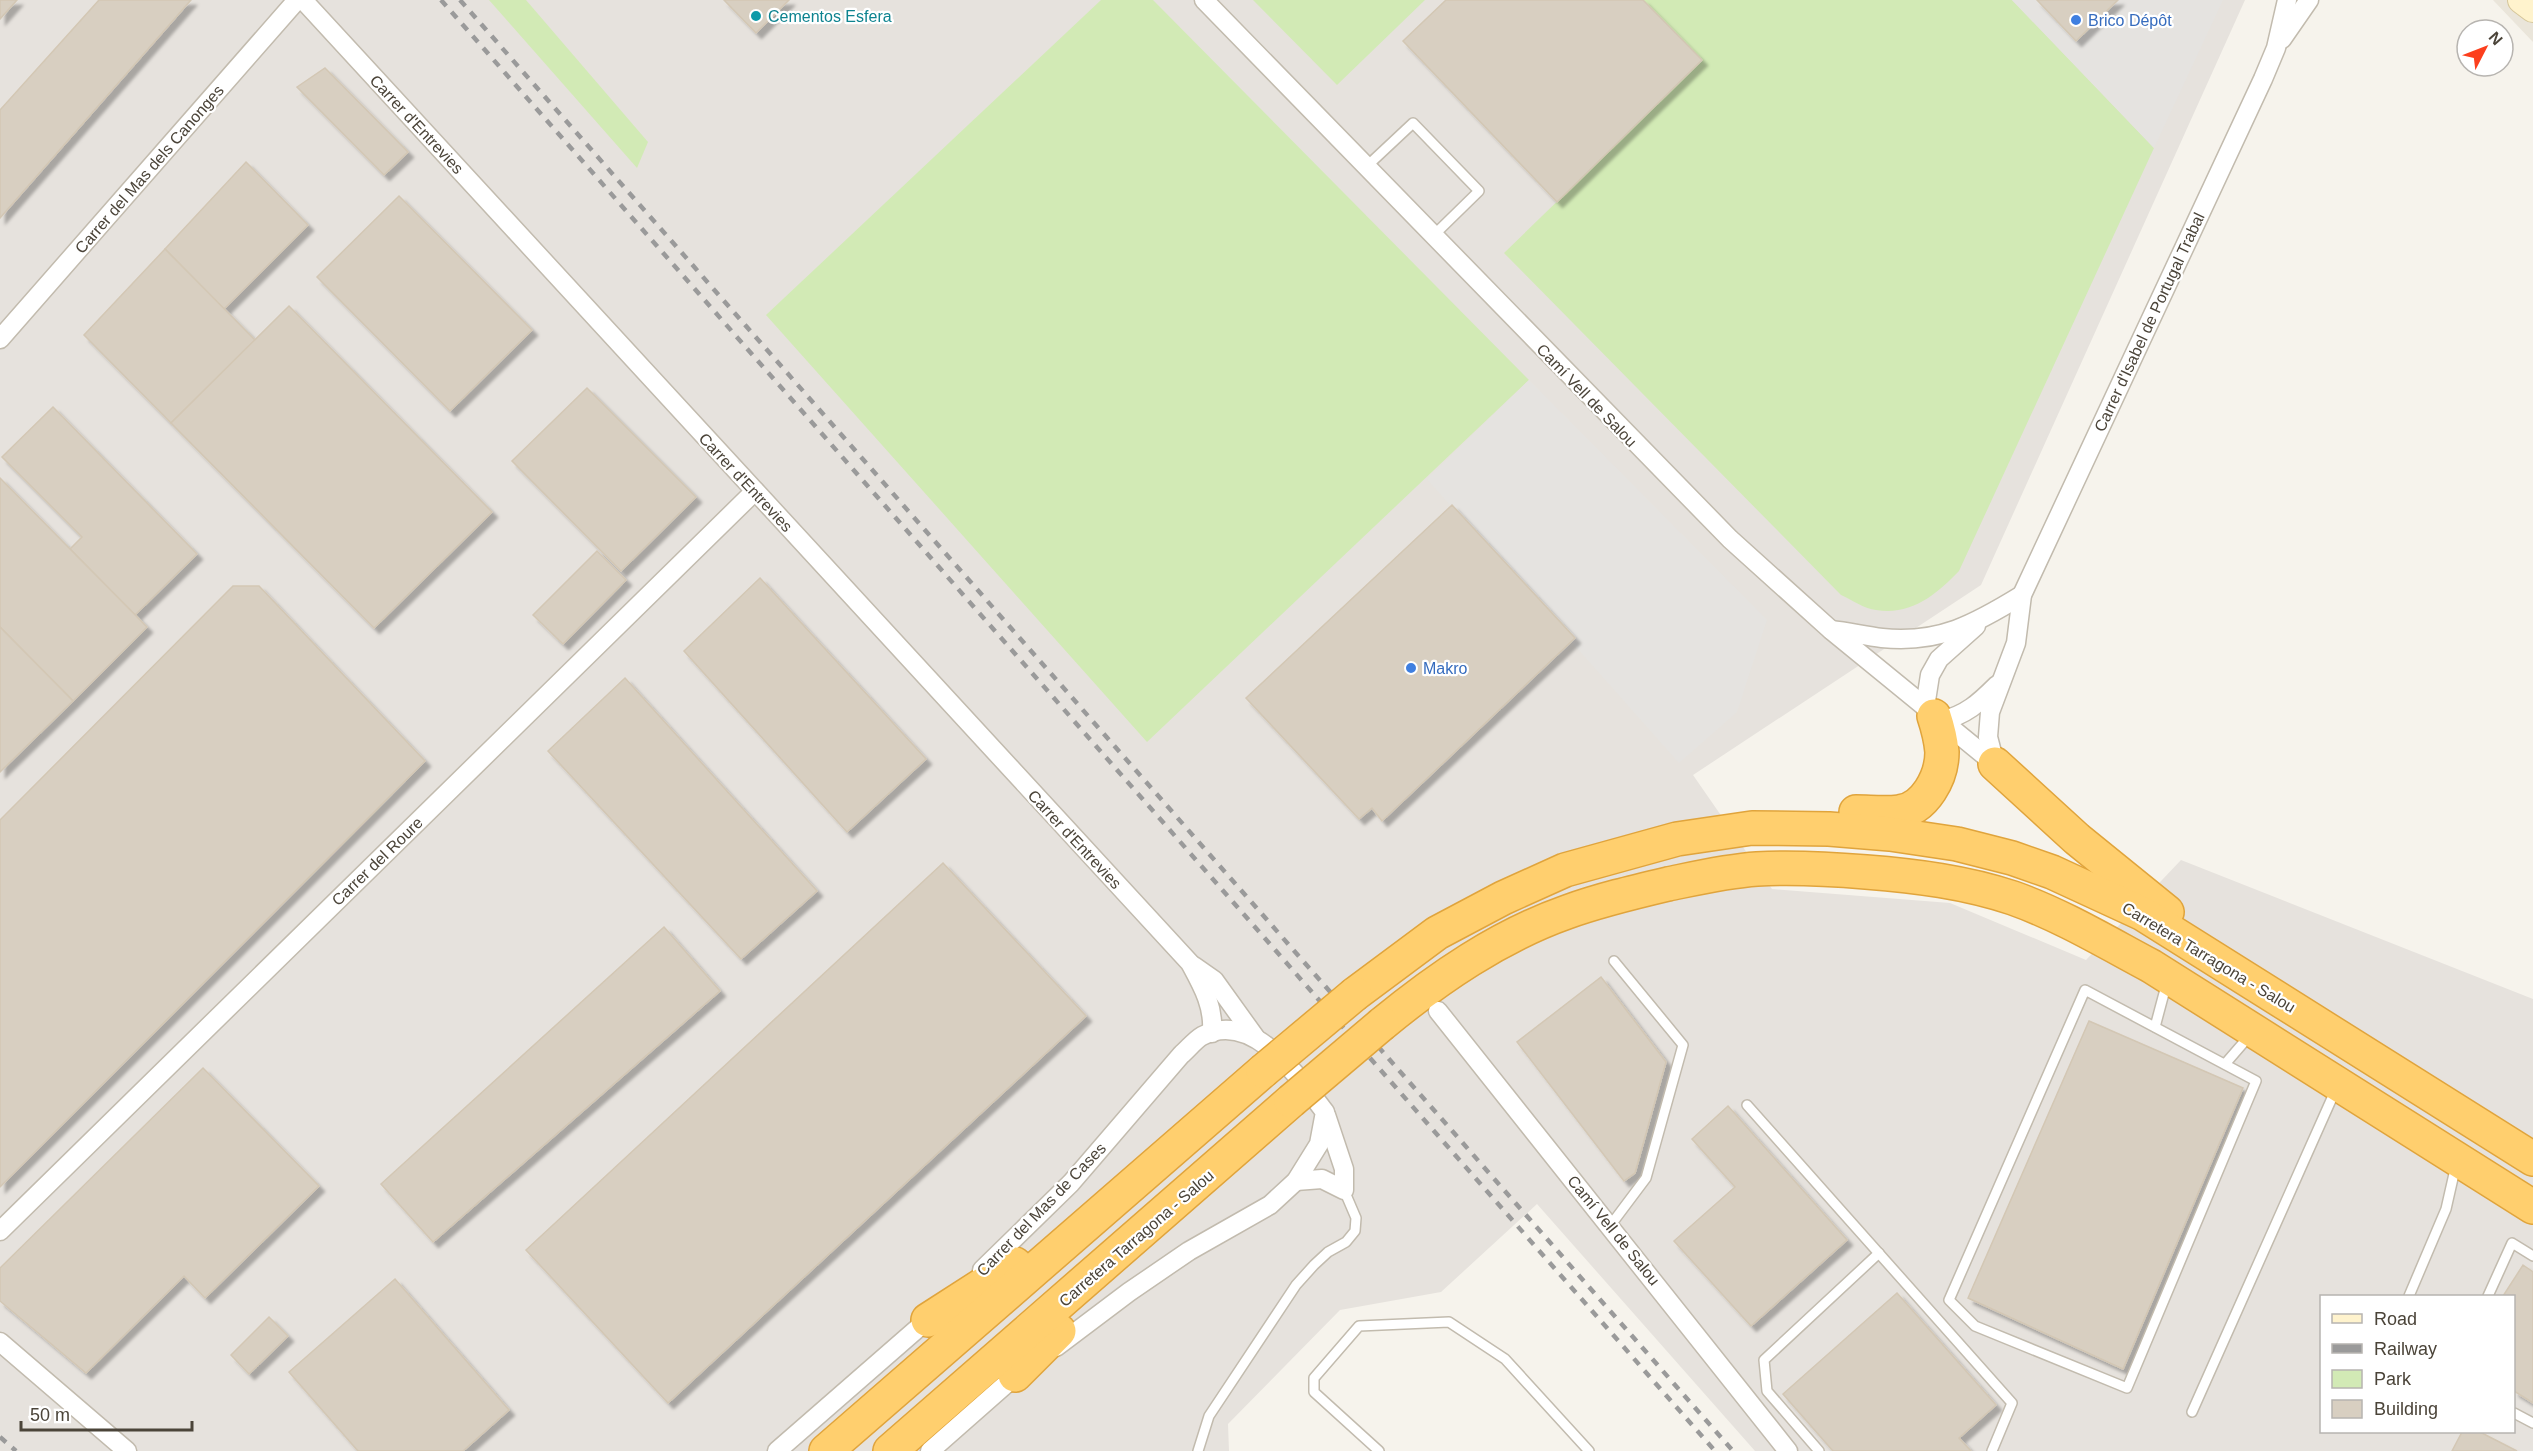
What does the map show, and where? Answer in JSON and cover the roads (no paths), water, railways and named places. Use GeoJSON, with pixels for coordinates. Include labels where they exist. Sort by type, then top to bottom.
{"type":"FeatureCollection","features":[{"type":"Feature","properties":{"kind":"highway"},"geometry":{"type":"LineString","coordinates":[[1752,828],[1807,811],[1891,813],[1911,808],[1922,801],[1930,791],[1941,764],[1941,738],[1933,715]]}},
{"type":"Feature","properties":{"kind":"highway"},"geometry":{"type":"LineString","coordinates":[[1995,764],[2077,838],[2245,976]]}},
{"type":"Feature","properties":{"kind":"highway","name":"Carretera Tarragona - Salou"},"geometry":{"type":"LineString","coordinates":[[1141,1178],[1355,994],[1437,933],[1503,898],[1565,870],[1677,839],[1752,828],[1890,834],[1958,844],[2012,858],[2052,873],[2143,914],[2533,1159]]}},
{"type":"Feature","properties":{"kind":"highway"},"geometry":{"type":"LineString","coordinates":[[1425,1005],[1465,962],[1512,936],[1566,912],[1634,892],[1716,874],[1756,869],[1805,868],[1912,876],[1981,888],[2015,899],[2076,926],[2168,977],[2533,1207]]}},
{"type":"Feature","properties":{"kind":"highway","name":"Carretera Tarragona - Salou"},"geometry":{"type":"LineString","coordinates":[[890,1451],[1382,1024],[1425,1005]]}},
{"type":"Feature","properties":{"kind":"highway"},"geometry":{"type":"LineString","coordinates":[[928,1320],[1141,1178]]}},
{"type":"Feature","properties":{"kind":"highway"},"geometry":{"type":"LineString","coordinates":[[826,1451],[1141,1178]]}},
{"type":"Feature","properties":{"kind":"highway"},"geometry":{"type":"LineString","coordinates":[[1015,1375],[1068,1322],[1139,1236]]}},
{"type":"Feature","properties":{"kind":"main road"},"geometry":{"type":"LineString","coordinates":[[2521,0],[2533,9]]}},
{"type":"Feature","properties":{"kind":"street","name":"Carrer del Mas dels Canonges"},"geometry":{"type":"LineString","coordinates":[[0,339],[297,0]]}},
{"type":"Feature","properties":{"kind":"street","name":"Carrer d'Entrevies"},"geometry":{"type":"LineString","coordinates":[[303,0],[1190,963],[1214,980],[1255,1037]]}},
{"type":"Feature","properties":{"kind":"street","name":"Camí Vell de Salou"},"geometry":{"type":"LineString","coordinates":[[1204,0],[1730,539],[1793,593],[1831,630],[1995,764]]}},
{"type":"Feature","properties":{"kind":"street","name":"Carrer d'Isabel de Portugal Trabal"},"geometry":{"type":"LineString","coordinates":[[2276,48],[2287,0]]}},
{"type":"Feature","properties":{"kind":"street","name":"Carrer d'Isabel de Portugal Trabal"},"geometry":{"type":"LineString","coordinates":[[1995,764],[1988,737],[1990,712],[2016,643],[2022,596],[2276,48],[2309,0]]}},
{"type":"Feature","properties":{"kind":"street","name":"Carrer del Roure"},"geometry":{"type":"LineString","coordinates":[[0,1231],[755,491]]}},
{"type":"Feature","properties":{"kind":"street"},"geometry":{"type":"LineString","coordinates":[[1831,630],[1882,638],[1926,639],[1961,629],[1984,619],[2022,596]]}},
{"type":"Feature","properties":{"kind":"street"},"geometry":{"type":"LineString","coordinates":[[1984,619],[1965,639],[1939,659],[1930,675],[1933,715],[1958,717],[1975,707],[2000,681]]}},
{"type":"Feature","properties":{"kind":"street","name":"Carrer d'Entrevies"},"geometry":{"type":"LineString","coordinates":[[1190,963],[1206,992],[1213,1015],[1212,1033]]}},
{"type":"Feature","properties":{"kind":"street","name":"Camí Vell de Salou"},"geometry":{"type":"LineString","coordinates":[[1425,1005],[1610,1226],[1788,1451]]}},
{"type":"Feature","properties":{"kind":"street"},"geometry":{"type":"LineString","coordinates":[[1212,1033],[1227,1029],[1255,1037],[1293,1071],[1324,1112],[1344,1169],[1344,1191],[1322,1179],[1296,1181]]}},
{"type":"Feature","properties":{"kind":"street","name":"Carrer del Mas de Cases"},"geometry":{"type":"LineString","coordinates":[[777,1451],[928,1320],[1003,1251],[1071,1183],[1181,1055],[1202,1037],[1212,1033]]}},
{"type":"Feature","properties":{"kind":"street"},"geometry":{"type":"LineString","coordinates":[[930,1451],[1015,1375],[1129,1292],[1180,1257],[1270,1205],[1296,1181],[1319,1144],[1324,1112]]}},
{"type":"Feature","properties":{"kind":"street"},"geometry":{"type":"LineString","coordinates":[[0,1342],[127,1451]]}},
{"type":"Feature","properties":{"kind":"lane"},"geometry":{"type":"LineString","coordinates":[[1366,168],[1413,123],[1479,191],[1433,236]]}},
{"type":"Feature","properties":{"kind":"lane"},"geometry":{"type":"LineString","coordinates":[[1610,1226],[1646,1178],[1683,1045],[1614,961]]}},
{"type":"Feature","properties":{"kind":"lane"},"geometry":{"type":"LineString","coordinates":[[2155,1027],[2168,977]]}},
{"type":"Feature","properties":{"kind":"lane"},"geometry":{"type":"LineString","coordinates":[[2085,990],[2155,1027],[2256,1081],[2127,1388],[1976,1326],[1949,1300],[2085,990]]}},
{"type":"Feature","properties":{"kind":"lane"},"geometry":{"type":"LineString","coordinates":[[2226,1064],[2254,1031]]}},
{"type":"Feature","properties":{"kind":"lane"},"geometry":{"type":"LineString","coordinates":[[2192,1412],[2338,1084]]}},
{"type":"Feature","properties":{"kind":"lane"},"geometry":{"type":"LineString","coordinates":[[1747,1105],[2012,1403],[1992,1451]]}},
{"type":"Feature","properties":{"kind":"lane"},"geometry":{"type":"LineString","coordinates":[[2409,1295],[2446,1209],[2457,1159]]}},
{"type":"Feature","properties":{"kind":"lane"},"geometry":{"type":"LineString","coordinates":[[1198,1451],[1209,1416],[1296,1285],[1328,1252],[1346,1242],[1355,1232],[1356,1218],[1344,1191]]}},
{"type":"Feature","properties":{"kind":"lane"},"geometry":{"type":"LineString","coordinates":[[2488,1295],[2512,1243],[2533,1256]]}},
{"type":"Feature","properties":{"kind":"lane"},"geometry":{"type":"LineString","coordinates":[[1819,1451],[1767,1391],[1764,1360],[1879,1253]]}},
{"type":"Feature","properties":{"kind":"lane"},"geometry":{"type":"LineString","coordinates":[[1379,1451],[1314,1392],[1314,1378],[1359,1326],[1449,1322],[1505,1359],[1589,1451]]}},
{"type":"Feature","properties":{"kind":"lane"},"geometry":{"type":"LineString","coordinates":[[2515,1414],[2533,1423]]}},
{"type":"Feature","properties":{"kind":"railway"},"geometry":{"type":"LineString","coordinates":[[441,0],[1715,1451]]}},
{"type":"Feature","properties":{"kind":"railway"},"geometry":{"type":"LineString","coordinates":[[460,0],[1733,1451]]}},
{"type":"Feature","properties":{"kind":"railway"},"geometry":{"type":"LineString","coordinates":[[0,1437],[16,1451]]}},
{"type":"Feature","properties":{"kind":"place","name":"Cementos Esfera"},"geometry":{"type":"Point","coordinates":[756,16]}},
{"type":"Feature","properties":{"kind":"place","name":"Brico Dépôt"},"geometry":{"type":"Point","coordinates":[2076,20]}},
{"type":"Feature","properties":{"kind":"place","name":"Makro"},"geometry":{"type":"Point","coordinates":[1411,668]}}]}
